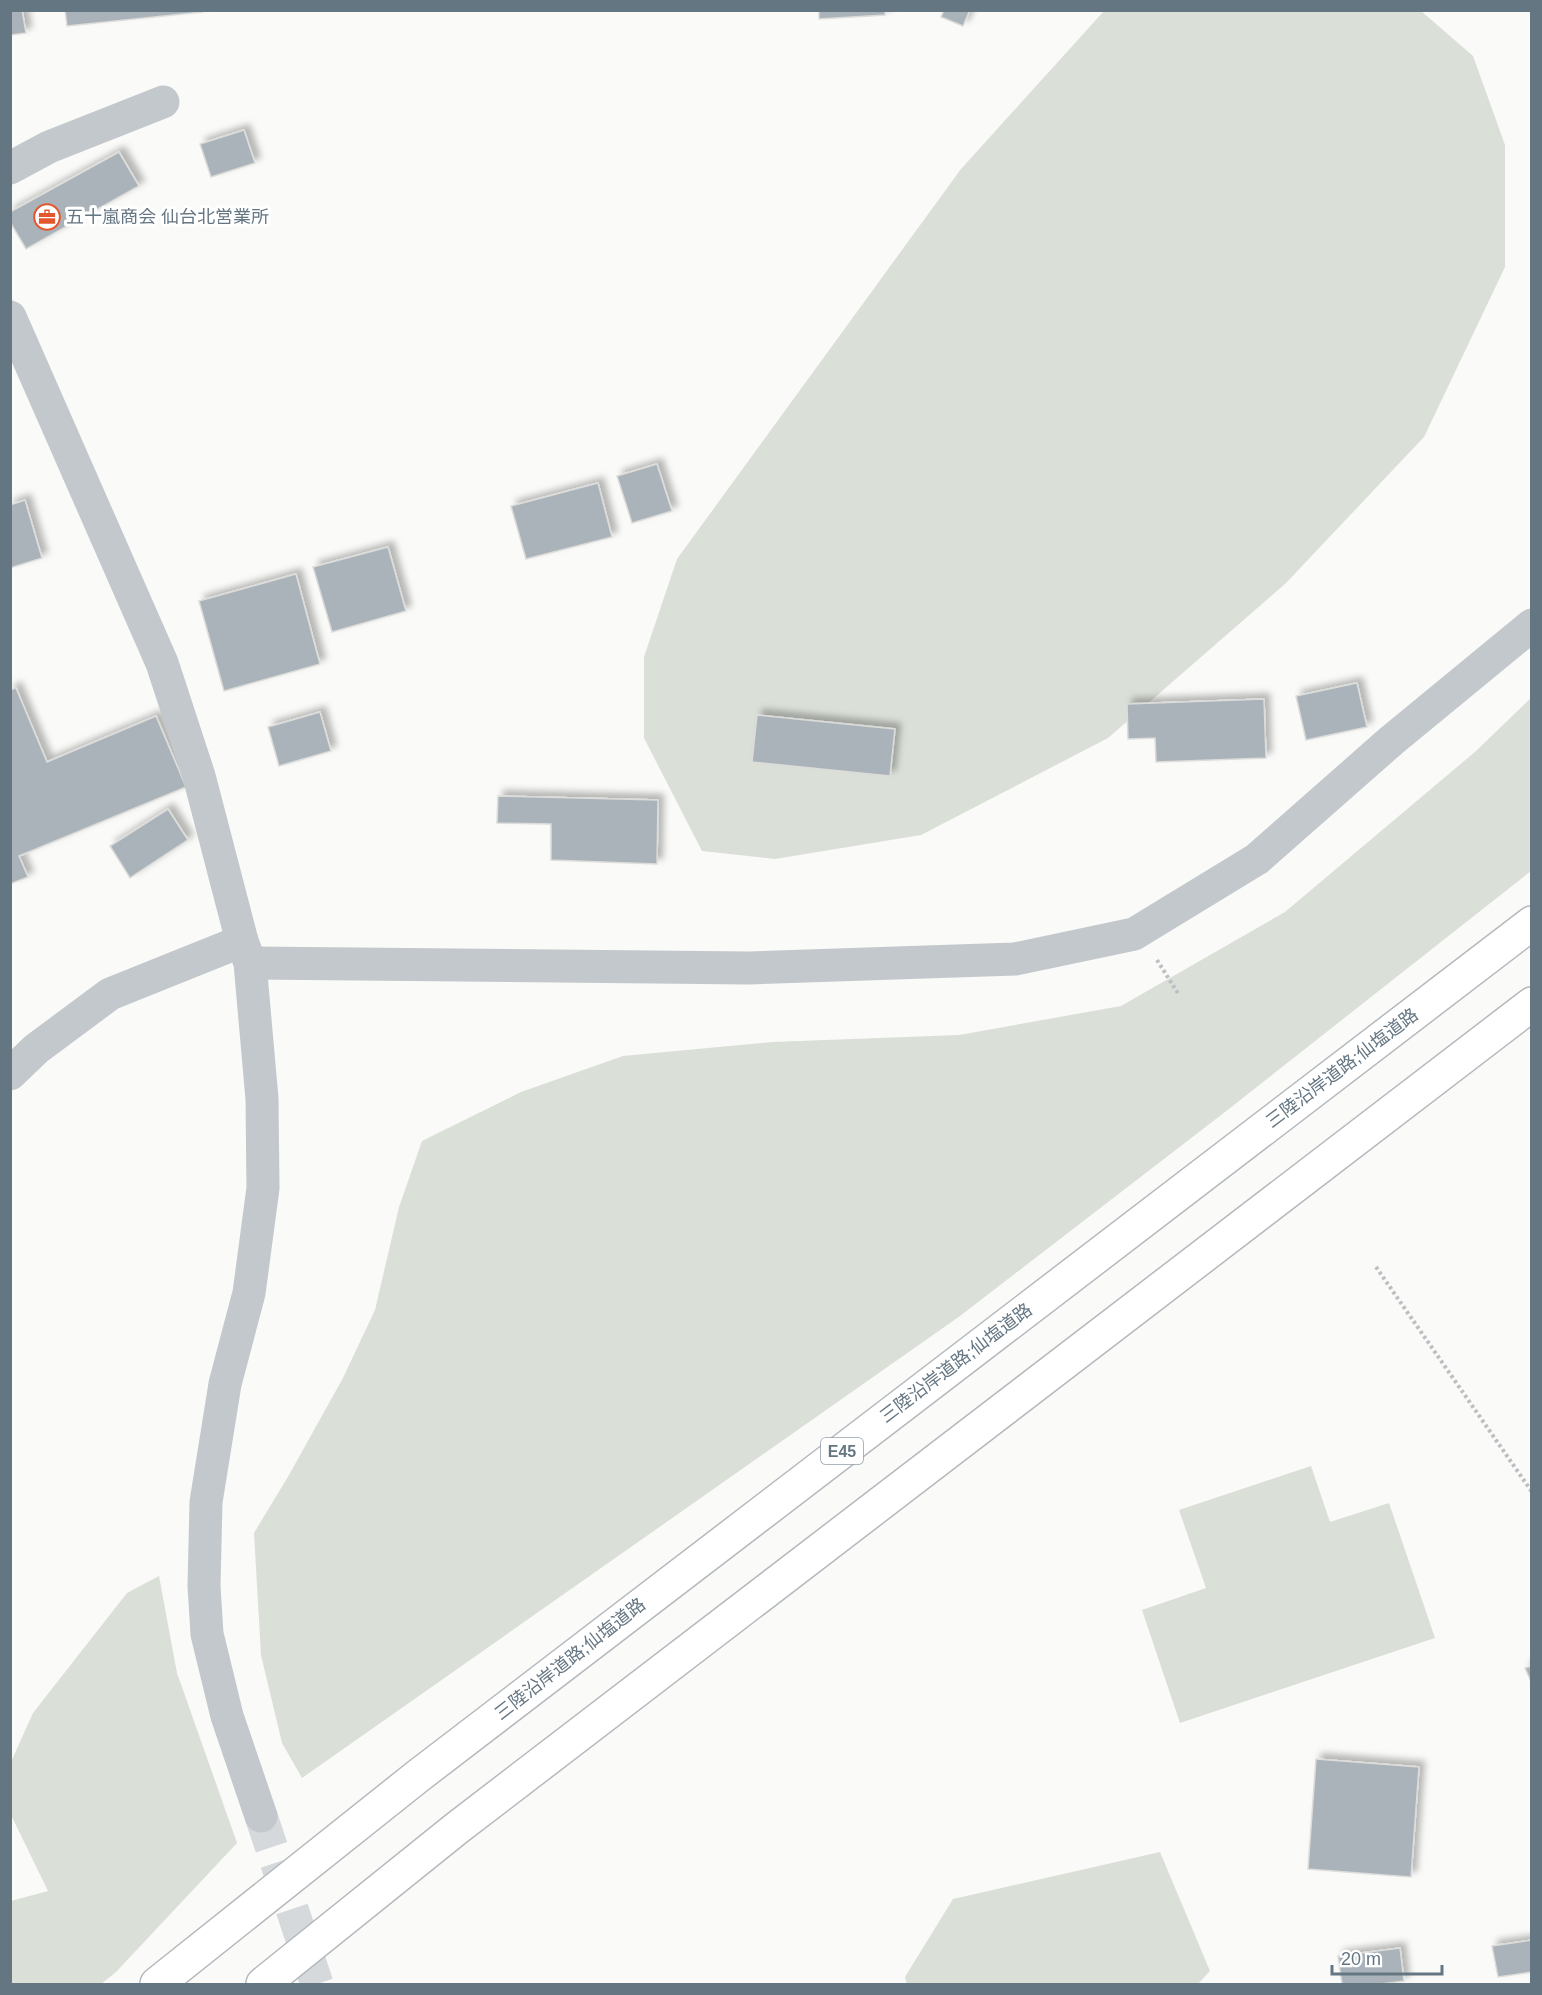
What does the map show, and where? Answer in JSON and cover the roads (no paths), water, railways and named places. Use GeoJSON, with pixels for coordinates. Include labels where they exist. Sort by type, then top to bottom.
{"type":"FeatureCollection","features":[{"type":"Feature","properties":{"kind":"highway","name":"三陸沿岸道路;仙塩道路"},"geometry":{"type":"LineString","coordinates":[[157,1984],[446,1755],[1532,923]]}},
{"type":"Feature","properties":{"kind":"highway"},"geometry":{"type":"LineString","coordinates":[[263,1984],[466,1821],[1532,1004]]}},
{"type":"Feature","properties":{"kind":"street"},"geometry":{"type":"LineString","coordinates":[[10,168],[49,147],[163,102]]}},
{"type":"Feature","properties":{"kind":"street"},"geometry":{"type":"LineString","coordinates":[[10,317],[162,663],[198,776],[246,952],[262,1099],[263,1188],[249,1293],[225,1384],[206,1502],[204,1586],[207,1634],[219,1685],[227,1716],[261,1816]]}},
{"type":"Feature","properties":{"kind":"street"},"geometry":{"type":"LineString","coordinates":[[10,1074],[36,1048],[110,994],[246,952],[772,967],[1015,959],[1134,934],[1257,859],[1391,741],[1532,625]]}},
{"type":"Feature","properties":{"kind":"tunnel"},"geometry":{"type":"LineString","coordinates":[[261,1816],[317,1984]]}},
{"type":"Feature","properties":{"kind":"place","name":"五十嵐商会 仙台北営業所"},"geometry":{"type":"Point","coordinates":[47,217]}}]}
